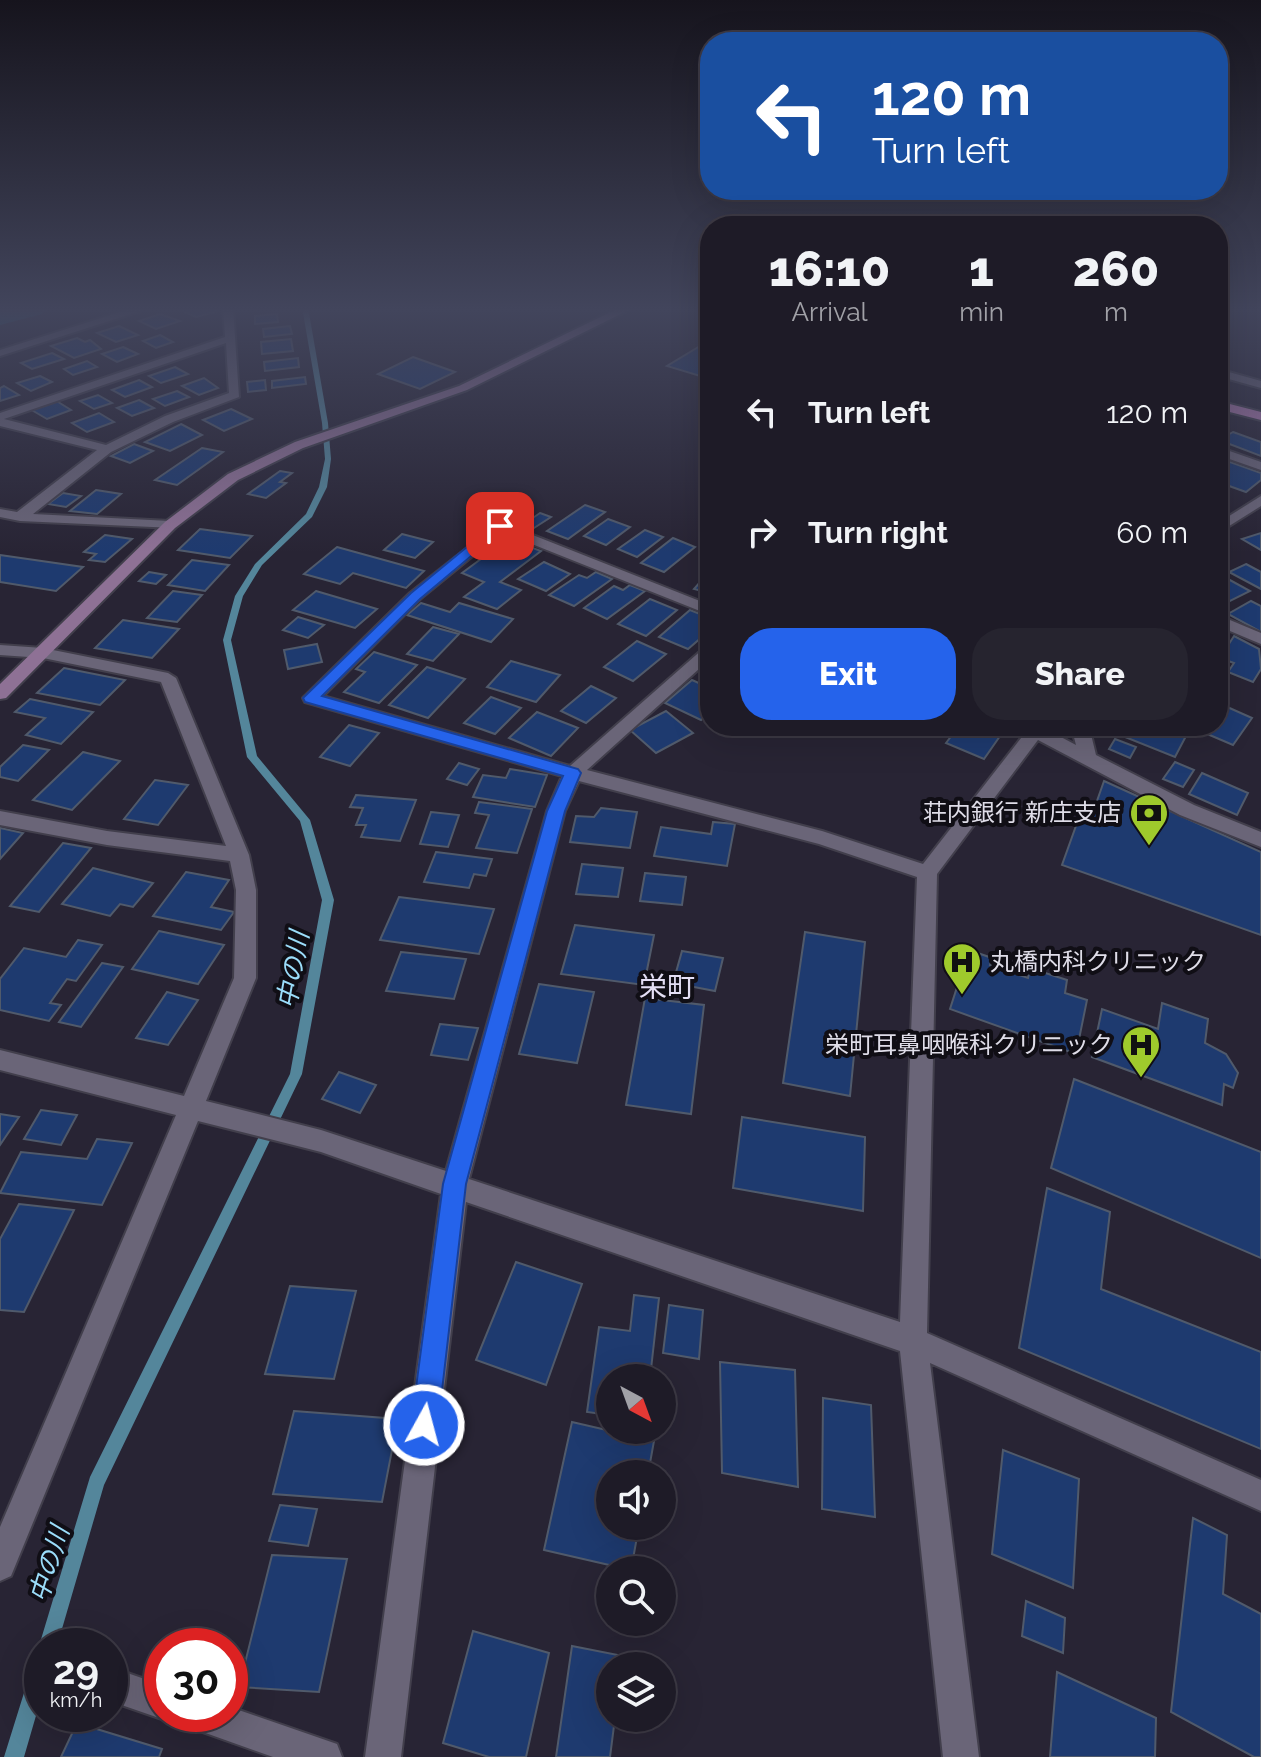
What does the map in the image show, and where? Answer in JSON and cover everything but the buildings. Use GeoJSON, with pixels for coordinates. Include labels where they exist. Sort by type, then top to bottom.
{"type":"FeatureCollection","features":[{"type":"Feature","properties":{"kind":"main road"},"geometry":{"type":"LineString","coordinates":[[1228,408],[1261,416]]}},
{"type":"Feature","properties":{"kind":"street"},"geometry":{"type":"LineString","coordinates":[[0,420],[87,389]]}},
{"type":"Feature","properties":{"kind":"street"},"geometry":{"type":"LineString","coordinates":[[20,517],[107,449],[169,419],[235,395],[235,389]]}},
{"type":"Feature","properties":{"kind":"street"},"geometry":{"type":"LineString","coordinates":[[0,694],[170,525],[233,477],[299,445],[460,389]]}},
{"type":"Feature","properties":{"kind":"street"},"geometry":{"type":"LineString","coordinates":[[0,420],[107,449]]}},
{"type":"Feature","properties":{"kind":"street"},"geometry":{"type":"LineString","coordinates":[[1228,454],[1261,466]]}},
{"type":"Feature","properties":{"kind":"street"},"geometry":{"type":"LineString","coordinates":[[1228,522],[1261,500]]}},
{"type":"Feature","properties":{"kind":"street"},"geometry":{"type":"LineString","coordinates":[[0,513],[20,517],[170,525]]}},
{"type":"Feature","properties":{"kind":"street"},"geometry":{"type":"LineString","coordinates":[[700,606],[500,526],[415,596],[311,698],[573,773],[822,838],[927,873]]}},
{"type":"Feature","properties":{"kind":"street"},"geometry":{"type":"LineString","coordinates":[[1228,624],[1261,639]]}},
{"type":"Feature","properties":{"kind":"street"},"geometry":{"type":"LineString","coordinates":[[0,650],[43,653],[168,678],[239,855],[246,890],[245,978],[0,1565]]}},
{"type":"Feature","properties":{"kind":"street"},"geometry":{"type":"LineString","coordinates":[[383,1757],[455,1184],[556,811],[573,773],[700,660]]}},
{"type":"Feature","properties":{"kind":"street"},"geometry":{"type":"LineString","coordinates":[[961,1757],[913,1341],[927,873],[1025,736]]}},
{"type":"Feature","properties":{"kind":"street"},"geometry":{"type":"LineString","coordinates":[[1044,736],[1187,810],[1261,840]]}},
{"type":"Feature","properties":{"kind":"street"},"geometry":{"type":"LineString","coordinates":[[1082,736],[1088,758]]}},
{"type":"Feature","properties":{"kind":"street"},"geometry":{"type":"LineString","coordinates":[[0,818],[107,838],[239,855]]}},
{"type":"Feature","properties":{"kind":"street"},"geometry":{"type":"LineString","coordinates":[[0,1060],[188,1110],[219,1114],[321,1141],[913,1341],[1261,1496]]}},
{"type":"Feature","properties":{"kind":"street"},"geometry":{"type":"LineString","coordinates":[[248,1731],[324,1757]]}},
{"type":"Feature","properties":{"kind":"waterway","name":"中の川"},"geometry":{"type":"LineString","coordinates":[[53,1628],[96,1483],[296,1074],[328,900],[305,820],[252,757],[227,640],[239,596],[259,564],[309,515],[323,487],[328,459],[319,389]]}},
{"type":"Feature","properties":{"kind":"waterway","name":"中の川"},"geometry":{"type":"LineString","coordinates":[[14,1757],[24,1724]]}},
{"type":"Feature","properties":{"kind":"place","name":"荘内銀行 新庄支店"},"geometry":{"type":"Point","coordinates":[1149,847]}},
{"type":"Feature","properties":{"kind":"place","name":"丸橋内科クリニック"},"geometry":{"type":"Point","coordinates":[962,996]}},
{"type":"Feature","properties":{"kind":"place","name":"栄町耳鼻咽喉科クリニック"},"geometry":{"type":"Point","coordinates":[1141,1079]}},
{"type":"Feature","properties":{"kind":"district","name":"栄町"},"geometry":{"type":"Point","coordinates":[667,987]}},
{"type":"Feature","properties":{"kind":"route"},"geometry":{"type":"LineString","coordinates":[[424,1425],[455,1184],[556,811],[573,773],[311,698],[415,596],[500,526]]}}]}
